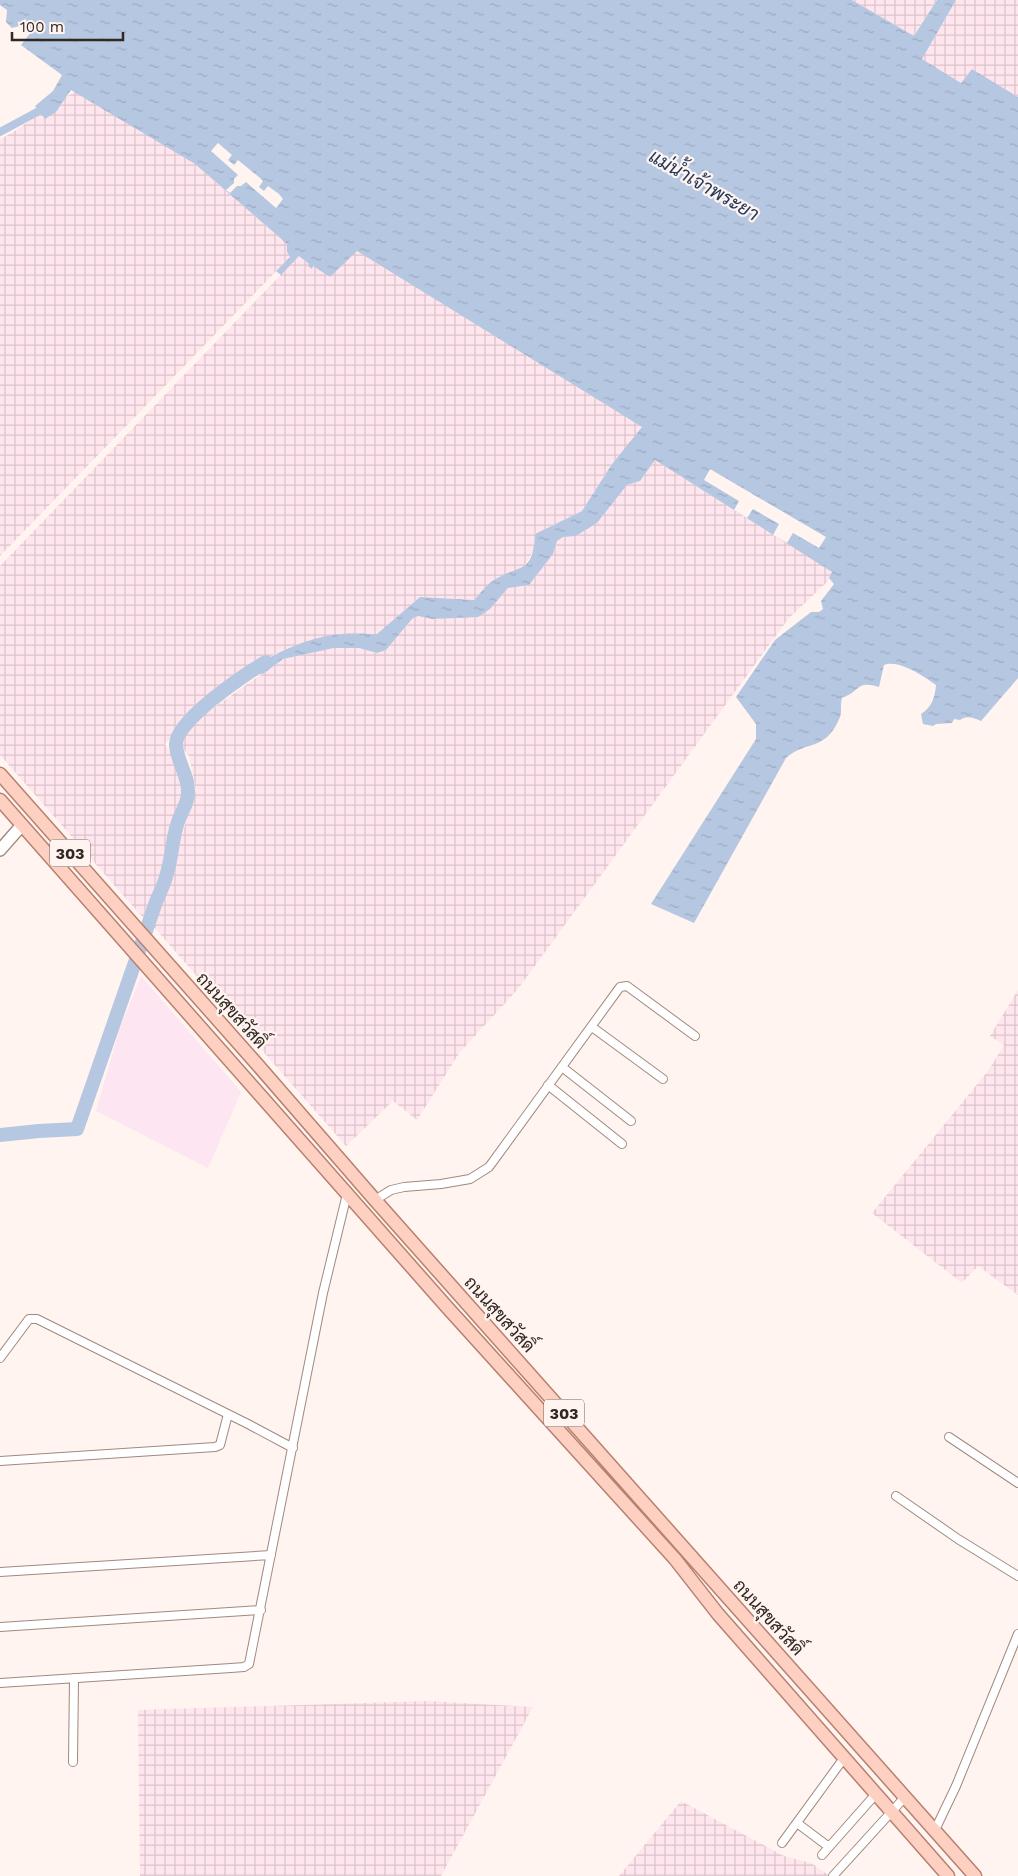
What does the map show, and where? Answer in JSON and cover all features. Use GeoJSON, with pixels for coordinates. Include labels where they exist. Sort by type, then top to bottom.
{"type":"FeatureCollection","features":[{"type":"Feature","properties":{"kind":"main road","name":"ถนนสุขสวัสดิ์"},"geometry":{"type":"LineString","coordinates":[[0,774],[975,1876]]}},
{"type":"Feature","properties":{"kind":"main road","name":"ถนนสุขสวัสดิ์"},"geometry":{"type":"LineString","coordinates":[[0,800],[347,1194],[676,1559],[718,1614],[948,1876]]}},
{"type":"Feature","properties":{"kind":"street"},"geometry":{"type":"LineString","coordinates":[[0,850],[22,824]]}},
{"type":"Feature","properties":{"kind":"street"},"geometry":{"type":"LineString","coordinates":[[375,1200],[391,1190],[404,1187],[457,1182],[478,1175],[489,1167],[620,987],[627,986],[695,1036]]}},
{"type":"Feature","properties":{"kind":"street"},"geometry":{"type":"LineString","coordinates":[[592,1027],[663,1079]]}},
{"type":"Feature","properties":{"kind":"street"},"geometry":{"type":"LineString","coordinates":[[562,1067],[631,1121]]}},
{"type":"Feature","properties":{"kind":"street"},"geometry":{"type":"LineString","coordinates":[[548,1086],[622,1144]]}},
{"type":"Feature","properties":{"kind":"street"},"geometry":{"type":"LineString","coordinates":[[0,1683],[247,1666],[261,1610],[323,1293],[347,1194]]}},
{"type":"Feature","properties":{"kind":"street"},"geometry":{"type":"LineString","coordinates":[[0,1358],[29,1319],[37,1318],[293,1448]]}},
{"type":"Feature","properties":{"kind":"street"},"geometry":{"type":"LineString","coordinates":[[0,1461],[209,1448],[220,1444],[228,1414]]}},
{"type":"Feature","properties":{"kind":"street"},"geometry":{"type":"LineString","coordinates":[[949,1437],[1018,1483]]}},
{"type":"Feature","properties":{"kind":"street"},"geometry":{"type":"LineString","coordinates":[[896,1496],[958,1539],[1018,1576]]}},
{"type":"Feature","properties":{"kind":"street"},"geometry":{"type":"LineString","coordinates":[[0,1572],[271,1555]]}},
{"type":"Feature","properties":{"kind":"street"},"geometry":{"type":"LineString","coordinates":[[0,1627],[261,1610]]}},
{"type":"Feature","properties":{"kind":"street"},"geometry":{"type":"LineString","coordinates":[[935,1830],[956,1786],[1018,1634]]}},
{"type":"Feature","properties":{"kind":"street"},"geometry":{"type":"LineString","coordinates":[[73,1762],[74,1678]]}},
{"type":"Feature","properties":{"kind":"street"},"geometry":{"type":"LineString","coordinates":[[782,1843],[844,1758]]}},
{"type":"Feature","properties":{"kind":"street"},"geometry":{"type":"LineString","coordinates":[[822,1855],[875,1794]]}},
{"type":"Feature","properties":{"kind":"street"},"geometry":{"type":"LineString","coordinates":[[833,1876],[890,1812],[906,1797]]}},
{"type":"Feature","properties":{"kind":"street"},"geometry":{"type":"LineString","coordinates":[[797,1823],[829,1847]]}},
{"type":"Feature","properties":{"kind":"shaded area"},"geometry":{"type":"Polygon","coordinates":[[[852,0],[937,0],[914,36],[852,0]]]}},
{"type":"Feature","properties":{"kind":"shaded area"},"geometry":{"type":"Polygon","coordinates":[[[956,0],[1018,0],[1018,97],[972,69],[961,83],[922,59],[956,0]]]}},
{"type":"Feature","properties":{"kind":"shaded area"},"geometry":{"type":"Polygon","coordinates":[[[77,90],[195,164],[287,244],[287,252],[290,257],[0,556],[0,139],[77,90]]]}},
{"type":"Feature","properties":{"kind":"shaded area"},"geometry":{"type":"Polygon","coordinates":[[[356,250],[643,427],[612,464],[582,511],[535,534],[534,550],[523,568],[494,580],[474,600],[420,597],[377,634],[341,634],[281,651],[248,669],[204,698],[165,744],[192,792],[144,919],[0,755],[0,566],[299,256],[312,268],[356,250]]]}},
{"type":"Feature","properties":{"kind":"shaded area"},"geometry":{"type":"Polygon","coordinates":[[[655,460],[833,572],[827,582],[788,619],[518,989],[460,1052],[417,1120],[393,1101],[346,1146],[153,926],[196,790],[189,756],[180,745],[192,723],[283,659],[334,648],[359,648],[377,653],[386,650],[412,619],[418,616],[432,619],[490,609],[508,588],[529,585],[553,554],[557,541],[563,537],[576,536],[597,523],[627,485],[640,481],[655,460]]]}},
{"type":"Feature","properties":{"kind":"shaded area"},"geometry":{"type":"Polygon","coordinates":[[[141,976],[241,1092],[208,1168],[96,1111],[120,1028],[141,976]]]}},
{"type":"Feature","properties":{"kind":"shaded area"},"geometry":{"type":"Polygon","coordinates":[[[1018,990],[1018,1295],[978,1266],[962,1283],[872,1213],[988,1071],[1004,1045],[990,1036],[1018,990]]]}},
{"type":"Feature","properties":{"kind":"shaded area"},"geometry":{"type":"Polygon","coordinates":[[[428,1701],[533,1707],[441,1876],[140,1876],[138,1710],[428,1701]]]}},
{"type":"Feature","properties":{"kind":"shaded area"},"geometry":{"type":"Polygon","coordinates":[[[681,1801],[784,1856],[811,1863],[830,1876],[619,1876],[681,1801]]]}},
{"type":"Feature","properties":{"kind":"water","name":"แม่น้ำเจ้าพระยา"},"geometry":{"type":"Polygon","coordinates":[[[0,0],[852,0],[914,36],[937,0],[956,0],[922,59],[961,83],[972,69],[1018,97],[1018,678],[981,721],[968,717],[960,720],[954,719],[952,723],[936,724],[933,726],[923,724],[921,714],[932,701],[936,685],[903,666],[896,664],[884,665],[879,687],[872,685],[862,686],[842,698],[840,717],[828,736],[822,741],[801,749],[786,758],[694,923],[651,904],[756,739],[756,724],[736,697],[775,640],[811,612],[819,612],[823,609],[821,601],[834,584],[829,578],[832,572],[655,460],[640,481],[627,485],[597,523],[576,536],[563,537],[557,541],[553,554],[529,585],[508,588],[490,609],[478,617],[432,619],[418,616],[412,619],[386,650],[377,653],[359,648],[334,648],[283,659],[263,674],[251,673],[248,669],[282,651],[317,638],[342,634],[377,634],[420,597],[474,600],[491,582],[524,566],[528,562],[532,556],[535,534],[582,511],[612,464],[642,427],[357,251],[330,277],[313,266],[312,269],[299,256],[281,275],[276,271],[290,257],[287,252],[287,244],[195,164],[71,90],[56,112],[45,119],[35,106],[53,91],[62,75],[21,45],[31,32],[26,24],[12,28],[6,22],[7,10],[0,5],[0,0]]]}},
{"type":"Feature","properties":{"kind":"pier"},"geometry":{"type":"Polygon","coordinates":[[[218,143],[232,155],[228,160],[234,165],[238,160],[263,181],[259,187],[264,191],[268,186],[279,194],[283,199],[276,208],[246,182],[241,186],[237,186],[230,193],[226,190],[234,183],[234,179],[238,175],[211,151],[218,143]]]}},
{"type":"Feature","properties":{"kind":"pier"},"geometry":{"type":"Polygon","coordinates":[[[710,469],[826,537],[819,548],[793,533],[787,543],[773,535],[779,524],[753,509],[747,518],[734,510],[739,501],[704,480],[710,469]]]}},
{"type":"Feature","properties":{"kind":"waterway"},"geometry":{"type":"LineString","coordinates":[[0,132],[45,106]]}},
{"type":"Feature","properties":{"kind":"waterway"},"geometry":{"type":"LineString","coordinates":[[0,1135],[77,1129],[165,880],[175,831],[187,801],[187,781],[178,757],[176,745],[178,735],[186,724],[213,699],[243,676],[266,662]]}}]}
